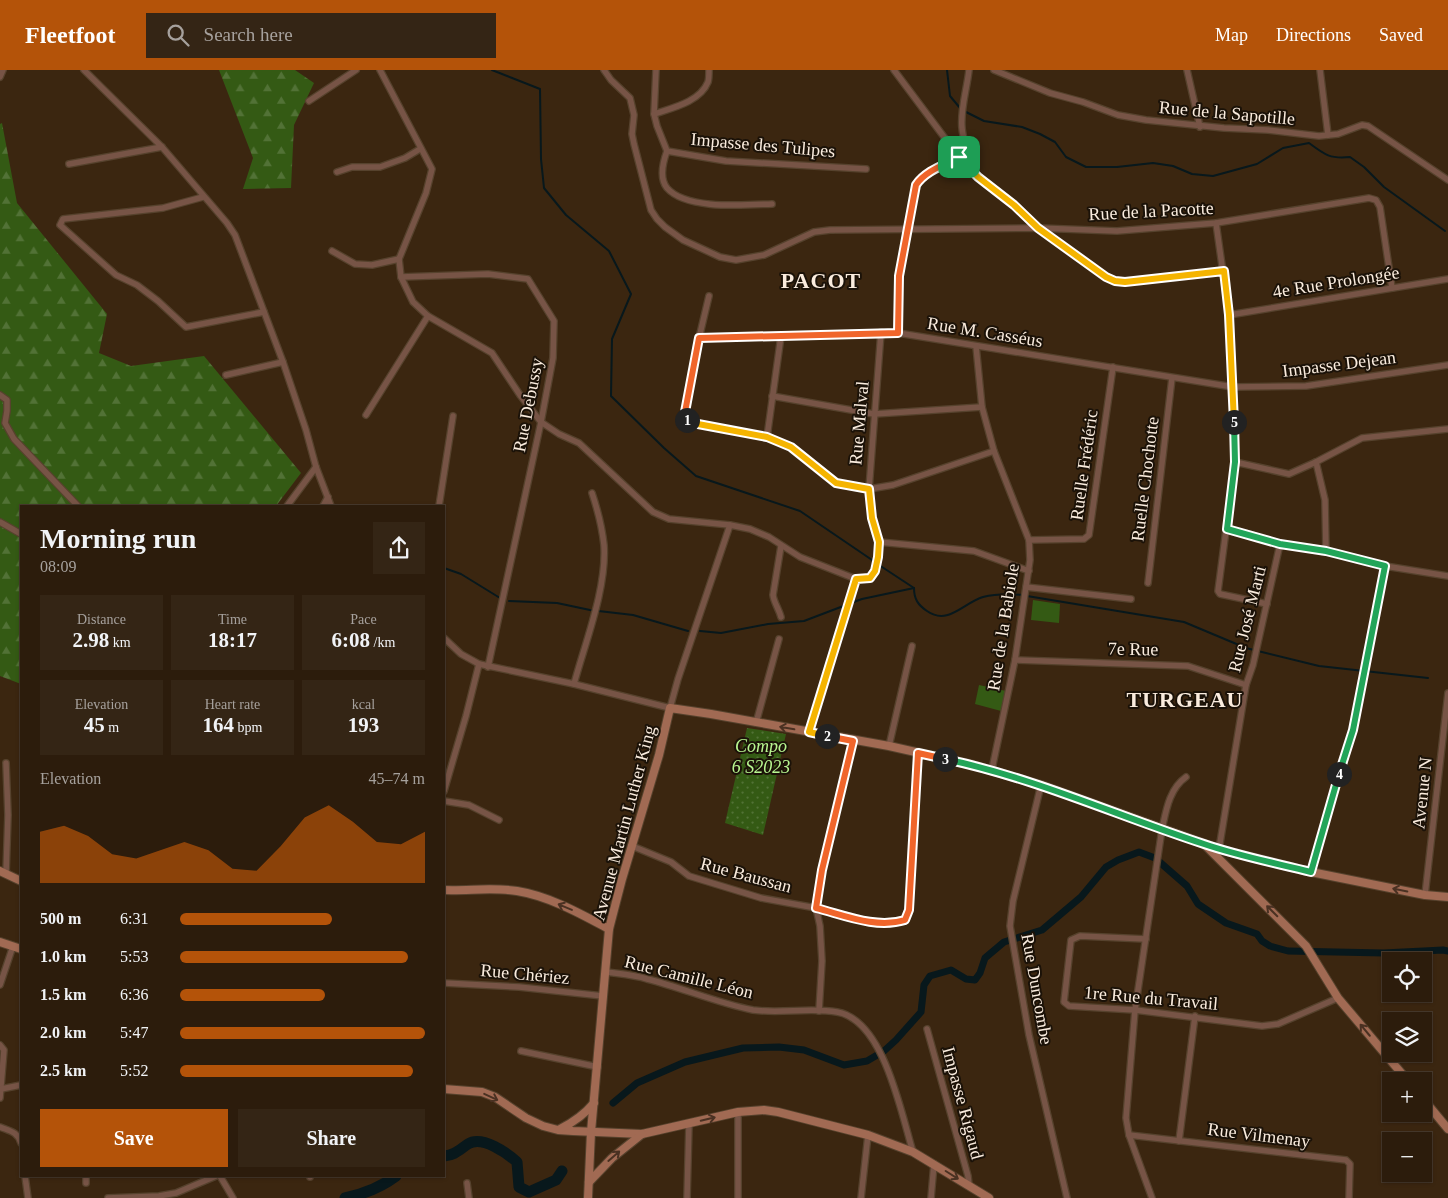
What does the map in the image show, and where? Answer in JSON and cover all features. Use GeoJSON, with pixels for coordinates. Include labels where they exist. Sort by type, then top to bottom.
{"type":"FeatureCollection","features":[{"type":"Feature","properties":{"kind":"street"},"geometry":{"type":"LineString","coordinates":[[0,77],[3,70]]}},
{"type":"Feature","properties":{"kind":"street"},"geometry":{"type":"LineString","coordinates":[[84,70],[162,147],[227,223],[235,235],[282,362],[306,430],[316,467],[331,505]]}},
{"type":"Feature","properties":{"kind":"street"},"geometry":{"type":"LineString","coordinates":[[309,101],[356,70]]}},
{"type":"Feature","properties":{"kind":"street"},"geometry":{"type":"LineString","coordinates":[[380,70],[432,170],[426,193],[399,259],[401,277],[413,302],[428,316],[492,353],[541,422],[558,434],[579,442],[596,456],[653,512],[669,519],[730,525],[750,529],[768,536],[800,557],[856,579],[809,732]]}},
{"type":"Feature","properties":{"kind":"street","name":"Rue de la Pacotte"},"geometry":{"type":"LineString","coordinates":[[604,70],[611,80],[630,98],[634,115],[632,134],[634,144],[652,210],[657,219],[665,228],[682,240],[720,257],[736,260],[750,259],[764,255],[814,232],[830,230],[1038,228],[1117,231],[1216,223],[1373,198],[1380,207],[1392,288]]}},
{"type":"Feature","properties":{"kind":"street"},"geometry":{"type":"LineString","coordinates":[[656,70],[654,114],[689,102],[708,83],[709,70]]}},
{"type":"Feature","properties":{"kind":"street"},"geometry":{"type":"LineString","coordinates":[[894,70],[959,157],[978,177],[1014,205],[1038,228],[1106,277],[1115,281],[1125,282],[1224,271]]}},
{"type":"Feature","properties":{"kind":"street"},"geometry":{"type":"LineString","coordinates":[[898,333],[899,276],[915,192],[919,180],[963,153],[965,147],[962,116],[969,70]]}},
{"type":"Feature","properties":{"kind":"street","name":"Rue de la Sapotille"},"geometry":{"type":"LineString","coordinates":[[994,70],[1050,93],[1083,102],[1118,115],[1146,120],[1319,136],[1338,134],[1362,125],[1368,126],[1448,180]]}},
{"type":"Feature","properties":{"kind":"street"},"geometry":{"type":"LineString","coordinates":[[1187,70],[1200,126]]}},
{"type":"Feature","properties":{"kind":"street"},"geometry":{"type":"LineString","coordinates":[[1320,70],[1328,135]]}},
{"type":"Feature","properties":{"kind":"street","name":"Impasse des Tulipes"},"geometry":{"type":"LineString","coordinates":[[654,114],[667,151],[726,161],[866,169]]}},
{"type":"Feature","properties":{"kind":"street"},"geometry":{"type":"LineString","coordinates":[[68,164],[162,147]]}},
{"type":"Feature","properties":{"kind":"street"},"geometry":{"type":"LineString","coordinates":[[337,172],[352,167],[380,167],[405,158],[420,149]]}},
{"type":"Feature","properties":{"kind":"street"},"geometry":{"type":"LineString","coordinates":[[667,151],[662,172],[666,187],[680,198],[726,205],[772,204]]}},
{"type":"Feature","properties":{"kind":"street"},"geometry":{"type":"LineString","coordinates":[[203,197],[163,208],[63,220],[60,225],[116,275],[137,285],[158,301],[186,327],[264,312]]}},
{"type":"Feature","properties":{"kind":"street"},"geometry":{"type":"LineString","coordinates":[[1216,223],[1229,315],[1234,387],[1235,462],[1218,593],[1267,604]]}},
{"type":"Feature","properties":{"kind":"street"},"geometry":{"type":"LineString","coordinates":[[332,252],[354,264],[372,265],[399,259]]}},
{"type":"Feature","properties":{"kind":"street","name":"Rue Debussy"},"geometry":{"type":"LineString","coordinates":[[401,277],[488,274],[528,279],[554,321],[553,358],[541,422],[488,667]]}},
{"type":"Feature","properties":{"kind":"street","name":"4e Rue Prolongée"},"geometry":{"type":"LineString","coordinates":[[1229,315],[1448,279]]}},
{"type":"Feature","properties":{"kind":"street"},"geometry":{"type":"LineString","coordinates":[[709,296],[685,412],[687,420],[698,424],[767,437],[791,447],[836,483],[869,489],[893,485],[994,451]]}},
{"type":"Feature","properties":{"kind":"street"},"geometry":{"type":"LineString","coordinates":[[366,415],[428,316]]}},
{"type":"Feature","properties":{"kind":"street","name":"Rue Malval"},"geometry":{"type":"LineString","coordinates":[[856,579],[870,578],[875,571],[878,557],[879,542],[872,518],[869,489],[881,332]]}},
{"type":"Feature","properties":{"kind":"street","name":"Rue M. Casséus"},"geometry":{"type":"LineString","coordinates":[[699,338],[898,333],[1234,387]]}},
{"type":"Feature","properties":{"kind":"street"},"geometry":{"type":"LineString","coordinates":[[767,437],[780,336]]}},
{"type":"Feature","properties":{"kind":"street","name":"Rue de la Babiole"},"geometry":{"type":"LineString","coordinates":[[976,346],[982,407],[994,451],[1029,540],[1029,571],[1015,660],[992,770]]}},
{"type":"Feature","properties":{"kind":"street"},"geometry":{"type":"LineString","coordinates":[[226,375],[282,362]]}},
{"type":"Feature","properties":{"kind":"street","name":"Impasse Dejean"},"geometry":{"type":"LineString","coordinates":[[1234,387],[1306,386],[1448,365]]}},
{"type":"Feature","properties":{"kind":"street","name":"Ruelle Frédéric"},"geometry":{"type":"LineString","coordinates":[[1029,540],[1084,539],[1089,535],[1113,367]]}},
{"type":"Feature","properties":{"kind":"street","name":"Ruelle Chochotte"},"geometry":{"type":"LineString","coordinates":[[1148,583],[1172,378]]}},
{"type":"Feature","properties":{"kind":"street"},"geometry":{"type":"LineString","coordinates":[[0,395],[7,400],[5,423],[14,439],[77,505]]}},
{"type":"Feature","properties":{"kind":"street"},"geometry":{"type":"LineString","coordinates":[[772,396],[874,414],[982,407]]}},
{"type":"Feature","properties":{"kind":"street"},"geometry":{"type":"LineString","coordinates":[[439,505],[453,416]]}},
{"type":"Feature","properties":{"kind":"street"},"geometry":{"type":"LineString","coordinates":[[1235,462],[1289,474],[1362,438],[1448,429]]}},
{"type":"Feature","properties":{"kind":"street"},"geometry":{"type":"LineString","coordinates":[[1316,462],[1326,500],[1326,551]]}},
{"type":"Feature","properties":{"kind":"street"},"geometry":{"type":"LineString","coordinates":[[288,505],[316,467]]}},
{"type":"Feature","properties":{"kind":"street"},"geometry":{"type":"LineString","coordinates":[[574,684],[602,579],[604,546],[600,518],[592,493]]}},
{"type":"Feature","properties":{"kind":"street"},"geometry":{"type":"LineString","coordinates":[[323,505],[328,497]]}},
{"type":"Feature","properties":{"kind":"street"},"geometry":{"type":"LineString","coordinates":[[0,522],[20,533]]}},
{"type":"Feature","properties":{"kind":"street","name":"Avenue Martin Luther King"},"geometry":{"type":"LineString","coordinates":[[588,1198],[609,929],[659,755],[670,708],[730,525]]}},
{"type":"Feature","properties":{"kind":"street"},"geometry":{"type":"LineString","coordinates":[[1227,529],[1280,544],[1326,551],[1385,566],[1448,576]]}},
{"type":"Feature","properties":{"kind":"street"},"geometry":{"type":"LineString","coordinates":[[879,542],[974,551],[1029,571]]}},
{"type":"Feature","properties":{"kind":"street","name":"Rue José Marti"},"geometry":{"type":"LineString","coordinates":[[1219,849],[1246,685],[1253,665],[1280,544]]}},
{"type":"Feature","properties":{"kind":"street"},"geometry":{"type":"LineString","coordinates":[[781,546],[773,595],[781,617]]}},
{"type":"Feature","properties":{"kind":"street"},"geometry":{"type":"LineString","coordinates":[[1311,872],[1353,730],[1385,566]]}},
{"type":"Feature","properties":{"kind":"street"},"geometry":{"type":"LineString","coordinates":[[1026,589],[1131,599]]}},
{"type":"Feature","properties":{"kind":"street"},"geometry":{"type":"LineString","coordinates":[[445,639],[461,654],[488,667],[574,684],[670,708],[889,746],[992,770],[1042,785],[1219,849],[1311,872],[1425,895],[1448,897]]}},
{"type":"Feature","properties":{"kind":"street"},"geometry":{"type":"LineString","coordinates":[[756,723],[779,639]]}},
{"type":"Feature","properties":{"kind":"street"},"geometry":{"type":"LineString","coordinates":[[889,746],[912,646]]}},
{"type":"Feature","properties":{"kind":"street","name":"7e Rue"},"geometry":{"type":"LineString","coordinates":[[1015,660],[1188,666],[1246,685]]}},
{"type":"Feature","properties":{"kind":"street"},"geometry":{"type":"LineString","coordinates":[[445,788],[480,664]]}},
{"type":"Feature","properties":{"kind":"street","name":"Avenue N"},"geometry":{"type":"LineString","coordinates":[[1425,895],[1448,693]]}},
{"type":"Feature","properties":{"kind":"street"},"geometry":{"type":"LineString","coordinates":[[819,1011],[822,961],[821,937],[816,908],[822,870],[853,741]]}},
{"type":"Feature","properties":{"kind":"street","name":"Rue Baussan"},"geometry":{"type":"LineString","coordinates":[[632,846],[671,862],[689,876],[761,898],[816,908],[876,923],[895,923],[905,920],[909,910],[918,753]]}},
{"type":"Feature","properties":{"kind":"street"},"geometry":{"type":"LineString","coordinates":[[6,763],[8,815],[3,872],[20,880]]}},
{"type":"Feature","properties":{"kind":"street"},"geometry":{"type":"LineString","coordinates":[[1152,1198],[1129,1135],[1126,1118],[1136,1010],[1162,829],[1170,797],[1176,786],[1186,777]]}},
{"type":"Feature","properties":{"kind":"street","name":"Rue Duncombe"},"geometry":{"type":"LineString","coordinates":[[1042,785],[1013,901],[1010,926],[1029,1035],[1067,1198]]}},
{"type":"Feature","properties":{"kind":"street"},"geometry":{"type":"LineString","coordinates":[[445,801],[469,805],[499,820]]}},
{"type":"Feature","properties":{"kind":"street"},"geometry":{"type":"LineString","coordinates":[[1205,844],[1306,946],[1338,998],[1400,1072]]}},
{"type":"Feature","properties":{"kind":"street"},"geometry":{"type":"LineString","coordinates":[[1218,858],[1219,849]]}},
{"type":"Feature","properties":{"kind":"street"},"geometry":{"type":"LineString","coordinates":[[445,890],[516,891],[532,894],[568,908],[609,929]]}},
{"type":"Feature","properties":{"kind":"street","name":"1re Rue du Travail"},"geometry":{"type":"LineString","coordinates":[[1146,939],[1080,936],[1071,940],[1064,1002],[1069,1006],[1195,1016],[1262,1026],[1278,1024],[1338,998]]}},
{"type":"Feature","properties":{"kind":"street"},"geometry":{"type":"LineString","coordinates":[[0,942],[20,949]]}},
{"type":"Feature","properties":{"kind":"street"},"geometry":{"type":"LineString","coordinates":[[0,985],[13,946]]}},
{"type":"Feature","properties":{"kind":"street","name":"Rue Camille Léon"},"geometry":{"type":"LineString","coordinates":[[606,972],[646,978],[734,1006],[755,1010],[836,1011],[855,1018],[872,1037],[887,1065],[913,1152]]}},
{"type":"Feature","properties":{"kind":"street","name":"Rue Chériez"},"geometry":{"type":"LineString","coordinates":[[445,984],[520,987],[603,996]]}},
{"type":"Feature","properties":{"kind":"street"},"geometry":{"type":"LineString","coordinates":[[1179,1141],[1195,1016]]}},
{"type":"Feature","properties":{"kind":"street","name":"Impasse Rigaud"},"geometry":{"type":"LineString","coordinates":[[927,1028],[969,1185]]}},
{"type":"Feature","properties":{"kind":"street"},"geometry":{"type":"LineString","coordinates":[[0,1045],[4,1050],[0,1098]]}},
{"type":"Feature","properties":{"kind":"street"},"geometry":{"type":"LineString","coordinates":[[521,1051],[598,1067]]}},
{"type":"Feature","properties":{"kind":"street"},"geometry":{"type":"LineString","coordinates":[[1,1089],[20,1085]]}},
{"type":"Feature","properties":{"kind":"street"},"geometry":{"type":"LineString","coordinates":[[445,1089],[482,1092],[495,1097],[526,1118],[543,1126],[558,1130],[642,1134],[738,1112],[764,1110],[778,1112],[868,1135],[913,1152],[989,1198]]}},
{"type":"Feature","properties":{"kind":"street"},"geometry":{"type":"LineString","coordinates":[[558,1130],[578,1119],[594,1103]]}},
{"type":"Feature","properties":{"kind":"street"},"geometry":{"type":"LineString","coordinates":[[1432,1110],[1448,1129]]}},
{"type":"Feature","properties":{"kind":"street"},"geometry":{"type":"LineString","coordinates":[[738,1112],[738,1198]]}},
{"type":"Feature","properties":{"kind":"street"},"geometry":{"type":"LineString","coordinates":[[687,1198],[689,1124]]}},
{"type":"Feature","properties":{"kind":"street"},"geometry":{"type":"LineString","coordinates":[[0,1127],[14,1132],[20,1140]]}},
{"type":"Feature","properties":{"kind":"street"},"geometry":{"type":"LineString","coordinates":[[589,1182],[612,1158],[642,1134]]}},
{"type":"Feature","properties":{"kind":"street"},"geometry":{"type":"LineString","coordinates":[[861,1198],[868,1135]]}},
{"type":"Feature","properties":{"kind":"street","name":"Rue Vilmenay"},"geometry":{"type":"LineString","coordinates":[[1129,1135],[1346,1160],[1350,1164],[1350,1198]]}},
{"type":"Feature","properties":{"kind":"street"},"geometry":{"type":"LineString","coordinates":[[931,1198],[934,1164]]}},
{"type":"Feature","properties":{"kind":"street"},"geometry":{"type":"LineString","coordinates":[[25,1177],[28,1198]]}},
{"type":"Feature","properties":{"kind":"street"},"geometry":{"type":"LineString","coordinates":[[108,1198],[176,1194],[214,1177]]}},
{"type":"Feature","properties":{"kind":"street"},"geometry":{"type":"LineString","coordinates":[[221,1177],[233,1198]]}},
{"type":"Feature","properties":{"kind":"street"},"geometry":{"type":"LineString","coordinates":[[467,1184],[469,1198]]}},
{"type":"Feature","properties":{"kind":"green space"},"geometry":{"type":"Polygon","coordinates":[[[219,70],[295,70],[314,83],[294,125],[291,188],[243,189],[253,158],[219,70]]]}},
{"type":"Feature","properties":{"kind":"green space"},"geometry":{"type":"Polygon","coordinates":[[[2,123],[17,203],[107,314],[99,353],[131,366],[204,356],[301,473],[277,505],[20,505],[20,684],[0,676],[0,124],[2,123]]]}},
{"type":"Feature","properties":{"kind":"green space"},"geometry":{"type":"Polygon","coordinates":[[[1033,600],[1060,604],[1059,623],[1031,620],[1033,600]]]}},
{"type":"Feature","properties":{"kind":"green space"},"geometry":{"type":"Polygon","coordinates":[[[979,685],[1006,691],[1001,711],[975,704],[979,685]]]}},
{"type":"Feature","properties":{"kind":"green space","name":"Compo 6 S2023"},"geometry":{"type":"Polygon","coordinates":[[[747,728],[786,734],[763,835],[725,823],[747,728]]]}},
{"type":"Feature","properties":{"kind":"waterway"},"geometry":{"type":"LineString","coordinates":[[492,70],[540,89],[541,159],[544,188],[566,215],[609,251],[631,294],[612,339],[611,396],[664,448],[696,476],[800,511],[875,562]]}},
{"type":"Feature","properties":{"kind":"waterway"},"geometry":{"type":"LineString","coordinates":[[947,70],[950,96],[960,108]]}},
{"type":"Feature","properties":{"kind":"waterway"},"geometry":{"type":"LineString","coordinates":[[964,111],[984,121],[1022,127],[1040,134],[1055,142],[1066,157],[1086,167],[1117,167],[1153,163],[1173,166],[1192,174],[1213,176],[1257,164],[1283,148],[1309,143],[1328,155],[1350,157],[1364,167],[1384,187],[1445,231]]}},
{"type":"Feature","properties":{"kind":"waterway"},"geometry":{"type":"LineString","coordinates":[[879,565],[914,588]]}},
{"type":"Feature","properties":{"kind":"waterway"},"geometry":{"type":"LineString","coordinates":[[445,568],[461,574],[500,598]]}},
{"type":"Feature","properties":{"kind":"waterway"},"geometry":{"type":"LineString","coordinates":[[914,588],[916,599],[921,606],[935,615],[942,616],[949,615],[983,597],[1003,594],[1023,595]]}},
{"type":"Feature","properties":{"kind":"waterway"},"geometry":{"type":"LineString","coordinates":[[851,603],[914,588]]}},
{"type":"Feature","properties":{"kind":"waterway"},"geometry":{"type":"LineString","coordinates":[[1027,596],[1184,622],[1246,648],[1319,666],[1428,678]]}},
{"type":"Feature","properties":{"kind":"waterway"},"geometry":{"type":"LineString","coordinates":[[509,601],[557,603],[590,610],[633,615],[688,631]]}},
{"type":"Feature","properties":{"kind":"waterway"},"geometry":{"type":"LineString","coordinates":[[700,631],[721,633],[768,624],[804,621],[846,605]]}},
{"type":"Feature","properties":{"kind":"waterway"},"geometry":{"type":"LineString","coordinates":[[613,1103],[637,1083],[685,1062],[743,1048],[779,1047],[804,1050],[844,1065],[867,1061],[884,1051],[921,1012],[924,985],[930,976],[951,970],[966,979],[975,980],[980,973],[985,958],[1004,942],[1042,930],[1081,897],[1106,867],[1139,852],[1155,858],[1187,886],[1198,904],[1226,923],[1257,934],[1262,941],[1270,946],[1288,951],[1384,953],[1448,951]]}},
{"type":"Feature","properties":{"kind":"waterway"},"geometry":{"type":"LineString","coordinates":[[445,1156],[474,1142],[487,1143],[494,1146],[517,1162],[519,1187],[529,1192],[556,1180],[562,1171]]}},
{"type":"Feature","properties":{"kind":"waterway"},"geometry":{"type":"LineString","coordinates":[[345,1198],[372,1190],[394,1177]]}},
{"type":"Feature","properties":{"kind":"district","name":"PACOT"},"geometry":{"type":"Point","coordinates":[821,280]}},
{"type":"Feature","properties":{"kind":"district","name":"TURGEAU"},"geometry":{"type":"Point","coordinates":[1185,699]}},
{"type":"Feature","properties":{"kind":"route"},"geometry":{"type":"LineString","coordinates":[[959,157],[978,177],[1014,205],[1038,228],[1086,264],[1115,281],[1125,282],[1224,271],[1234,387],[1235,462],[1227,529],[1280,544],[1326,551],[1385,566],[1353,730],[1311,872],[1219,849],[1042,785],[992,770],[918,753],[909,910],[905,920],[895,923],[876,923],[816,908],[822,870],[853,741],[809,732],[856,579],[870,578],[875,571],[879,542],[872,518],[869,489],[836,483],[791,447],[767,437],[698,424],[687,420],[685,412],[699,338],[898,333],[899,276],[916,185],[919,180],[929,173],[959,157]]}}]}
